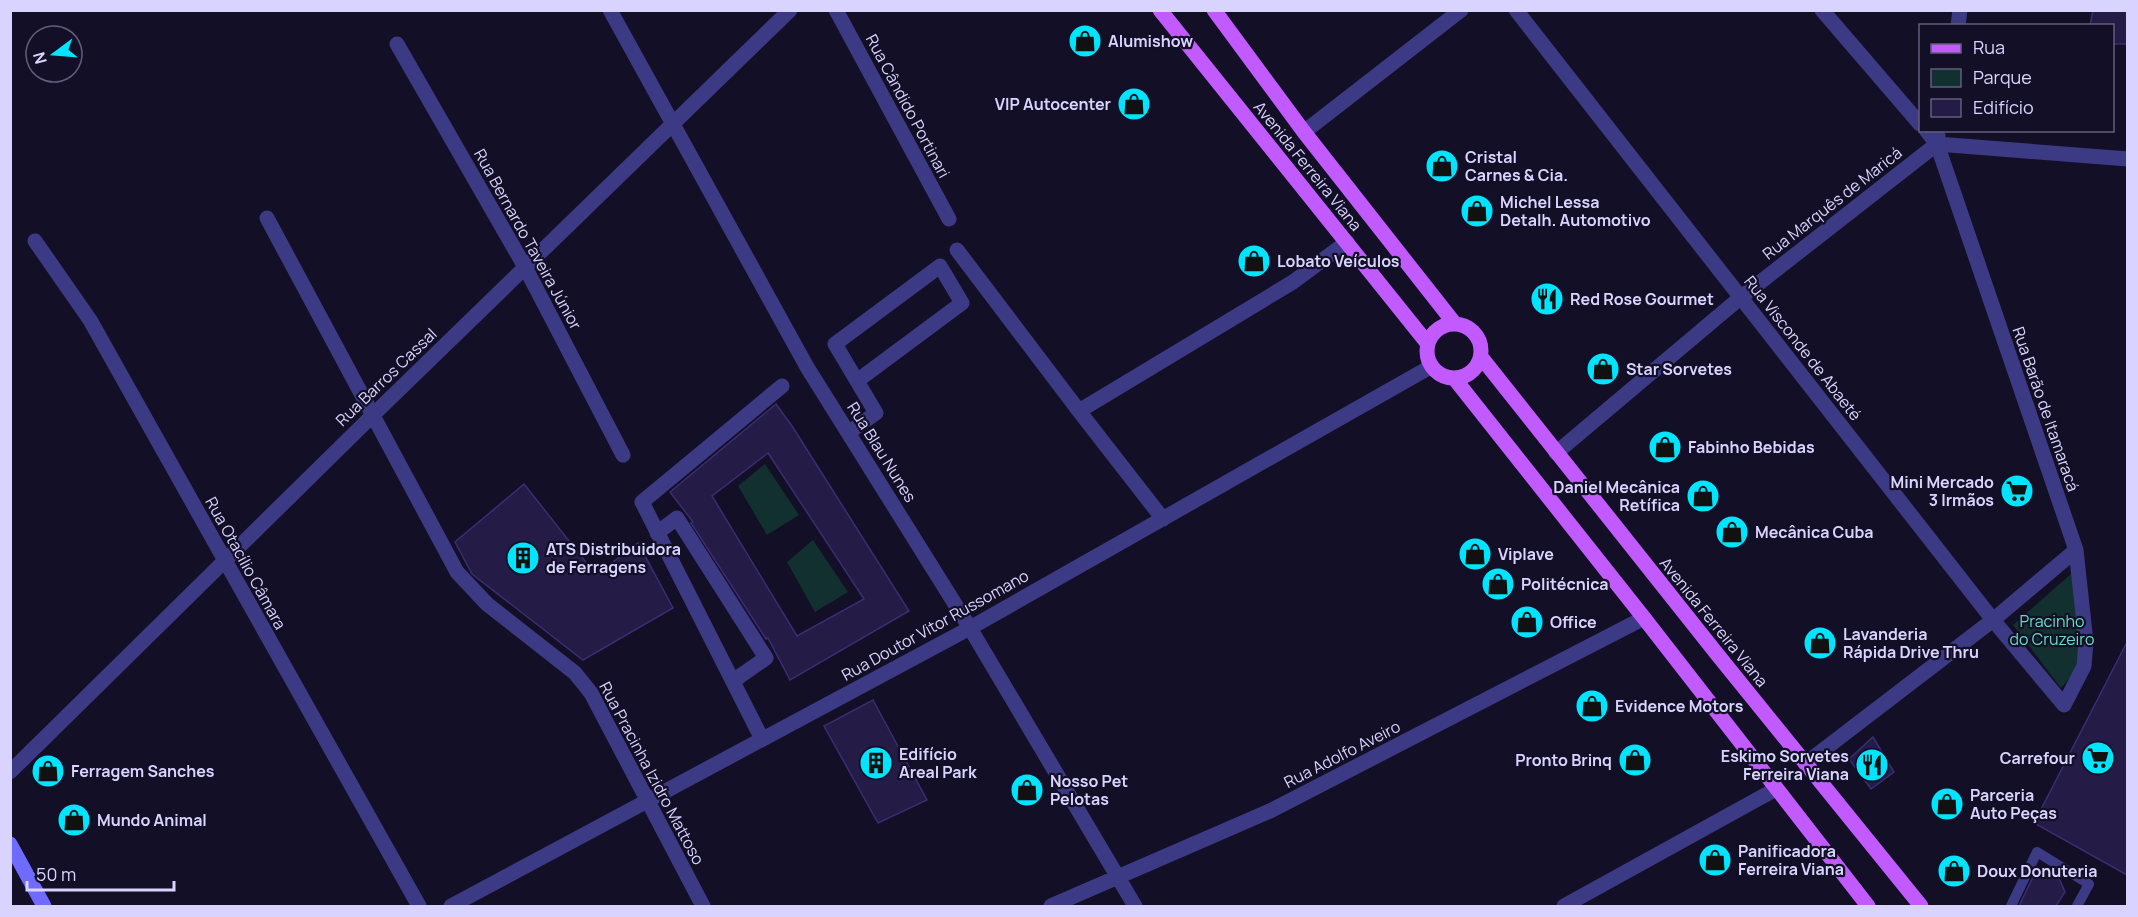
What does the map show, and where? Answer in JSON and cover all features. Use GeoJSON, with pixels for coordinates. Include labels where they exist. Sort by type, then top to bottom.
{"type":"FeatureCollection","features":[{"type":"Feature","properties":{"kind":"main road","name":"Avenida Ferreira Viana"},"geometry":{"type":"LineString","coordinates":[[1160,10],[1428,344]]}},
{"type":"Feature","properties":{"kind":"main road","name":"Avenida Ferreira Viana"},"geometry":{"type":"LineString","coordinates":[[1214,10],[1304,132],[1455,324]]}},
{"type":"Feature","properties":{"kind":"main road"},"geometry":{"type":"LineString","coordinates":[[1449,324],[1455,324],[1464,325],[1476,334],[1482,349],[1481,357],[1473,371],[1467,375],[1454,378],[1444,377],[1432,366],[1427,352],[1428,344],[1436,331],[1449,324]]}},
{"type":"Feature","properties":{"kind":"main road","name":"Avenida Ferreira Viana"},"geometry":{"type":"LineString","coordinates":[[1481,357],[1921,906]]}},
{"type":"Feature","properties":{"kind":"main road"},"geometry":{"type":"LineString","coordinates":[[1454,378],[1868,906]]}},
{"type":"Feature","properties":{"kind":"main road"},"geometry":{"type":"LineString","coordinates":[[10,844],[44,906]]}},
{"type":"Feature","properties":{"kind":"street","name":"Rua Blau Nunes"},"geometry":{"type":"LineString","coordinates":[[610,10],[807,367],[970,628],[1135,906]]}},
{"type":"Feature","properties":{"kind":"street","name":"Rua Barros Cassal"},"geometry":{"type":"LineString","coordinates":[[10,772],[790,10]]}},
{"type":"Feature","properties":{"kind":"street","name":"Rua Cândido Portinari"},"geometry":{"type":"LineString","coordinates":[[836,10],[949,219]]}},
{"type":"Feature","properties":{"kind":"street"},"geometry":{"type":"LineString","coordinates":[[1304,132],[1461,10]]}},
{"type":"Feature","properties":{"kind":"street","name":"Rua Visconde de Abaeté"},"geometry":{"type":"LineString","coordinates":[[1516,10],[1993,620],[2064,705]]}},
{"type":"Feature","properties":{"kind":"street"},"geometry":{"type":"LineString","coordinates":[[1822,10],[1919,123]]}},
{"type":"Feature","properties":{"kind":"street","name":"Rua Bernardo Taveira Júnior"},"geometry":{"type":"LineString","coordinates":[[397,44],[525,267],[623,455]]}},
{"type":"Feature","properties":{"kind":"street"},"geometry":{"type":"LineString","coordinates":[[1938,137],[2127,159]]}},
{"type":"Feature","properties":{"kind":"street","name":"Rua Marquês de Maricá"},"geometry":{"type":"LineString","coordinates":[[1556,453],[1740,297],[1938,137]]}},
{"type":"Feature","properties":{"kind":"street","name":"Rua Barão de Itamaracá"},"geometry":{"type":"LineString","coordinates":[[1938,137],[2076,550],[2086,642],[2084,666],[2064,705]]}},
{"type":"Feature","properties":{"kind":"street","name":"Rua Pracinha Izidro Mattoso"},"geometry":{"type":"LineString","coordinates":[[267,218],[457,572],[487,604],[574,673],[591,693],[703,906]]}},
{"type":"Feature","properties":{"kind":"street","name":"Rua Otacílio Câmara"},"geometry":{"type":"LineString","coordinates":[[35,241],[90,320],[419,906]]}},
{"type":"Feature","properties":{"kind":"street"},"geometry":{"type":"LineString","coordinates":[[1079,411],[1293,282],[1347,242]]}},
{"type":"Feature","properties":{"kind":"street"},"geometry":{"type":"LineString","coordinates":[[957,250],[1163,519]]}},
{"type":"Feature","properties":{"kind":"street"},"geometry":{"type":"LineString","coordinates":[[848,433],[876,412],[857,381],[836,344],[940,266],[962,303],[857,381]]}},
{"type":"Feature","properties":{"kind":"street","name":"Rua Doutor Vitor Russomano"},"geometry":{"type":"LineString","coordinates":[[451,906],[970,628],[1432,366]]}},
{"type":"Feature","properties":{"kind":"street"},"geometry":{"type":"LineString","coordinates":[[762,739],[642,502],[782,386]]}},
{"type":"Feature","properties":{"kind":"street"},"geometry":{"type":"LineString","coordinates":[[657,533],[677,518],[766,658],[733,681]]}},
{"type":"Feature","properties":{"kind":"street"},"geometry":{"type":"LineString","coordinates":[[1805,764],[1993,620],[2076,550]]}},
{"type":"Feature","properties":{"kind":"street","name":"Rua Adolfo Aveiro"},"geometry":{"type":"LineString","coordinates":[[1051,906],[1270,811],[1644,618]]}},
{"type":"Feature","properties":{"kind":"street"},"geometry":{"type":"LineString","coordinates":[[1564,906],[1776,789]]}},
{"type":"Feature","properties":{"kind":"lane"},"geometry":{"type":"LineString","coordinates":[[2011,906],[2037,852],[2089,884],[2077,906]]}},
{"type":"Feature","properties":{"kind":"green space"},"geometry":{"type":"Polygon","coordinates":[[[765,464],[799,515],[767,535],[738,486],[765,464]]]}},
{"type":"Feature","properties":{"kind":"green space"},"geometry":{"type":"Polygon","coordinates":[[[813,540],[848,592],[815,612],[787,562],[813,540]]]}},
{"type":"Feature","properties":{"kind":"green space","name":"Pracinho do Cruzeiro"},"geometry":{"type":"Polygon","coordinates":[[[2071,574],[2083,640],[2079,667],[2061,688],[2013,625],[2071,574]]]}},
{"type":"Feature","properties":{"kind":"building"},"geometry":{"type":"Polygon","coordinates":[[[2093,10],[2127,10],[2127,44],[2114,44],[2114,24],[2090,24],[2093,10]]]}},
{"type":"Feature","properties":{"kind":"building"},"geometry":{"type":"Polygon","coordinates":[[[776,404],[909,611],[790,680],[768,638],[766,639],[691,523],[693,522],[670,492],[776,404]],[[768,453],[712,496],[797,636],[864,599],[768,453]]]}},
{"type":"Feature","properties":{"kind":"building","name":"ATS Distribuidora de Ferragens"},"geometry":{"type":"Polygon","coordinates":[[[524,484],[596,575],[638,543],[673,608],[583,660],[472,574],[455,542],[524,484]]]}},
{"type":"Feature","properties":{"kind":"building","name":"Carrefour"},"geometry":{"type":"Polygon","coordinates":[[[2127,642],[2127,875],[2034,823],[2127,642]]]}},
{"type":"Feature","properties":{"kind":"building","name":"Edifício Areal Park"},"geometry":{"type":"Polygon","coordinates":[[[873,700],[927,800],[878,823],[824,726],[873,700]]]}},
{"type":"Feature","properties":{"kind":"building","name":"Eskimo Sorvetes Ferreira Viana"},"geometry":{"type":"Polygon","coordinates":[[[1873,737],[1894,772],[1871,789],[1849,759],[1873,737]]]}},
{"type":"Feature","properties":{"kind":"building","name":"Doux Donuteria"},"geometry":{"type":"Polygon","coordinates":[[[1954,854],[1969,874],[1952,887],[1940,868],[1954,854]]]}},
{"type":"Feature","properties":{"kind":"building"},"geometry":{"type":"Polygon","coordinates":[[[2052,872],[2059,878],[2065,892],[2056,906],[2019,906],[2035,873],[2052,872]]]}},
{"type":"Feature","properties":{"kind":"place","name":"Alumishow"},"geometry":{"type":"Point","coordinates":[1085,41]}},
{"type":"Feature","properties":{"kind":"place","name":"VIP Autocenter"},"geometry":{"type":"Point","coordinates":[1134,104]}},
{"type":"Feature","properties":{"kind":"place","name":"Cristal Carnes & Cia."},"geometry":{"type":"Point","coordinates":[1442,166]}},
{"type":"Feature","properties":{"kind":"place","name":"Michel Lessa Detalh. Automotivo"},"geometry":{"type":"Point","coordinates":[1477,211]}},
{"type":"Feature","properties":{"kind":"place","name":"Lobato Veículos"},"geometry":{"type":"Point","coordinates":[1254,261]}},
{"type":"Feature","properties":{"kind":"place","name":"Red Rose Gourmet"},"geometry":{"type":"Point","coordinates":[1547,299]}},
{"type":"Feature","properties":{"kind":"place","name":"Star Sorvetes"},"geometry":{"type":"Point","coordinates":[1603,369]}},
{"type":"Feature","properties":{"kind":"place","name":"Fabinho Bebidas"},"geometry":{"type":"Point","coordinates":[1665,447]}},
{"type":"Feature","properties":{"kind":"place","name":"Mini Mercado 3 Irmãos"},"geometry":{"type":"Point","coordinates":[2017,491]}},
{"type":"Feature","properties":{"kind":"place","name":"Daniel Mecânica Retífica"},"geometry":{"type":"Point","coordinates":[1703,496]}},
{"type":"Feature","properties":{"kind":"place","name":"Mecânica Cuba"},"geometry":{"type":"Point","coordinates":[1732,532]}},
{"type":"Feature","properties":{"kind":"place","name":"Viplave"},"geometry":{"type":"Point","coordinates":[1475,554]}},
{"type":"Feature","properties":{"kind":"place","name":"ATS Distribuidora de Ferragens"},"geometry":{"type":"Point","coordinates":[523,558]}},
{"type":"Feature","properties":{"kind":"place","name":"Politécnica"},"geometry":{"type":"Point","coordinates":[1498,584]}},
{"type":"Feature","properties":{"kind":"place","name":"Office"},"geometry":{"type":"Point","coordinates":[1527,622]}},
{"type":"Feature","properties":{"kind":"place","name":"Lavanderia Rápida Drive Thru"},"geometry":{"type":"Point","coordinates":[1820,643]}},
{"type":"Feature","properties":{"kind":"place","name":"Evidence Motors"},"geometry":{"type":"Point","coordinates":[1592,706]}},
{"type":"Feature","properties":{"kind":"place","name":"Carrefour"},"geometry":{"type":"Point","coordinates":[2098,758]}},
{"type":"Feature","properties":{"kind":"place","name":"Pronto Brinq"},"geometry":{"type":"Point","coordinates":[1635,760]}},
{"type":"Feature","properties":{"kind":"place","name":"Edifício Areal Park"},"geometry":{"type":"Point","coordinates":[876,763]}},
{"type":"Feature","properties":{"kind":"place","name":"Eskimo Sorvetes Ferreira Viana"},"geometry":{"type":"Point","coordinates":[1872,765]}},
{"type":"Feature","properties":{"kind":"place","name":"Ferragem Sanches"},"geometry":{"type":"Point","coordinates":[48,771]}},
{"type":"Feature","properties":{"kind":"place","name":"Nosso Pet Pelotas"},"geometry":{"type":"Point","coordinates":[1027,790]}},
{"type":"Feature","properties":{"kind":"place","name":"Parceria Auto Peças"},"geometry":{"type":"Point","coordinates":[1947,804]}},
{"type":"Feature","properties":{"kind":"place","name":"Mundo Animal"},"geometry":{"type":"Point","coordinates":[74,820]}},
{"type":"Feature","properties":{"kind":"place","name":"Panificadora Ferreira Viana"},"geometry":{"type":"Point","coordinates":[1715,860]}},
{"type":"Feature","properties":{"kind":"place","name":"Doux Donuteria"},"geometry":{"type":"Point","coordinates":[1954,871]}}]}
